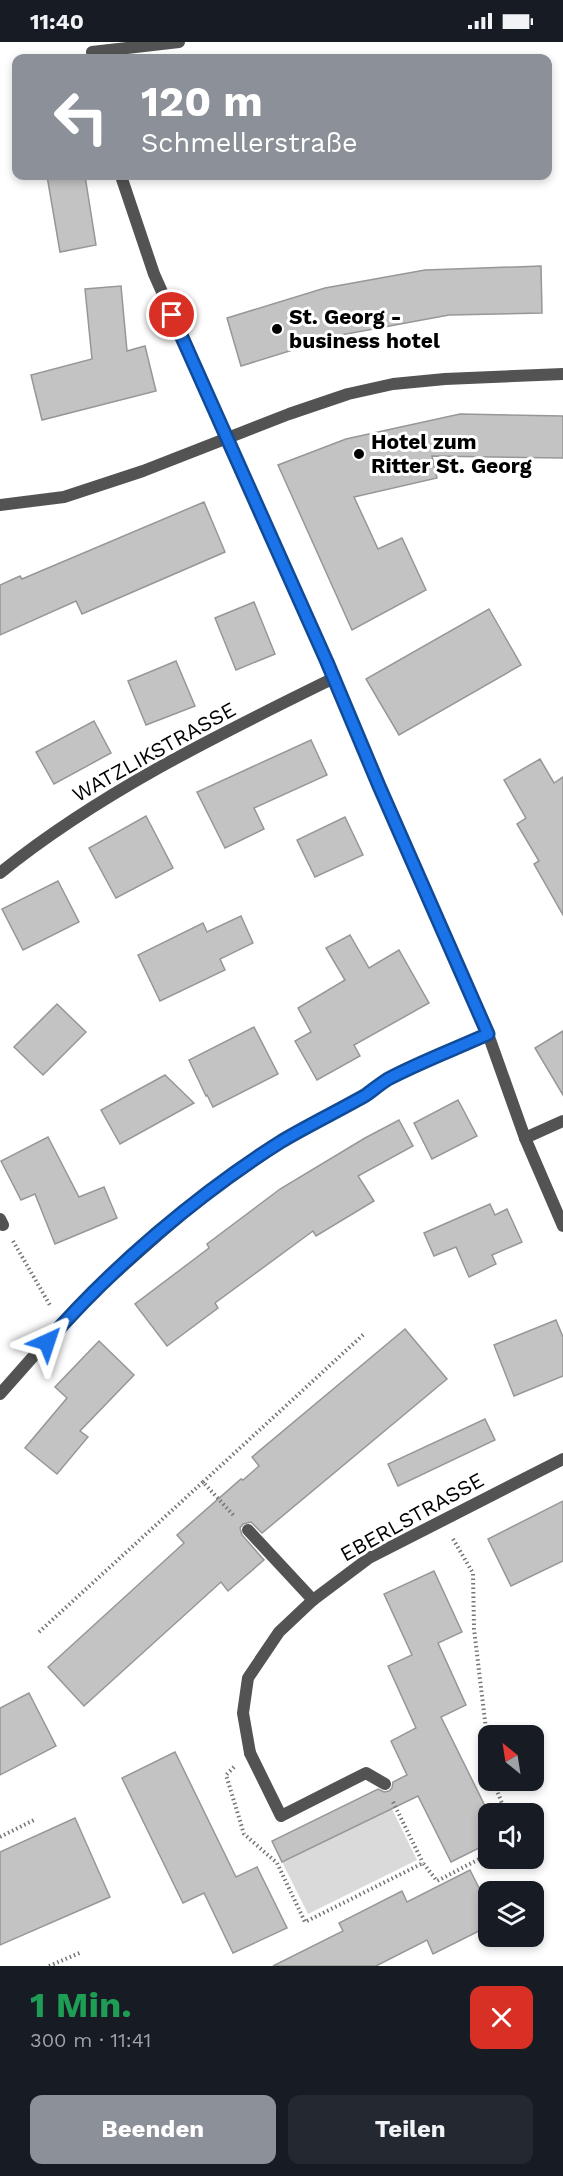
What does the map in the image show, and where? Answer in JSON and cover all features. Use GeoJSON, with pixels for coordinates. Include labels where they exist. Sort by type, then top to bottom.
{"type":"FeatureCollection","features":[{"type":"Feature","properties":{"kind":"street"},"geometry":{"type":"LineString","coordinates":[[92,51],[179,42]]}},
{"type":"Feature","properties":{"kind":"street"},"geometry":{"type":"LineString","coordinates":[[122,180],[154,274],[334,678],[488,1034],[525,1138],[563,1226]]}},
{"type":"Feature","properties":{"kind":"street"},"geometry":{"type":"LineString","coordinates":[[0,504],[64,497],[143,471],[289,414],[348,394],[393,384],[455,378],[563,374]]}},
{"type":"Feature","properties":{"kind":"street","name":"WATZLIKSTRASSE"},"geometry":{"type":"LineString","coordinates":[[0,873],[70,821],[159,769],[245,722],[334,678]]}},
{"type":"Feature","properties":{"kind":"street"},"geometry":{"type":"LineString","coordinates":[[0,1394],[62,1324],[134,1255],[184,1212],[281,1142],[388,1079],[488,1034]]}},
{"type":"Feature","properties":{"kind":"street"},"geometry":{"type":"LineString","coordinates":[[525,1138],[563,1121]]}},
{"type":"Feature","properties":{"kind":"street","name":"EBERLSTRASSE"},"geometry":{"type":"LineString","coordinates":[[385,1784],[366,1773],[281,1816],[250,1753],[243,1713],[248,1678],[279,1632],[313,1600],[369,1558],[563,1459]]}},
{"type":"Feature","properties":{"kind":"street"},"geometry":{"type":"LineString","coordinates":[[248,1530],[313,1600]]}},
{"type":"Feature","properties":{"kind":"path"},"geometry":{"type":"LineString","coordinates":[[2,1222],[62,1324]]}},
{"type":"Feature","properties":{"kind":"path"},"geometry":{"type":"LineString","coordinates":[[39,1632],[364,1334]]}},
{"type":"Feature","properties":{"kind":"path"},"geometry":{"type":"LineString","coordinates":[[202,1482],[248,1530]]}},
{"type":"Feature","properties":{"kind":"path"},"geometry":{"type":"LineString","coordinates":[[442,1520],[473,1573],[474,1629],[486,1725]]}},
{"type":"Feature","properties":{"kind":"path"},"geometry":{"type":"LineString","coordinates":[[250,1753],[226,1775],[244,1834],[277,1863],[305,1922],[423,1863]]}},
{"type":"Feature","properties":{"kind":"path"},"geometry":{"type":"LineString","coordinates":[[385,1784],[423,1863],[437,1881],[478,1860]]}},
{"type":"Feature","properties":{"kind":"path"},"geometry":{"type":"LineString","coordinates":[[0,1837],[34,1820]]}},
{"type":"Feature","properties":{"kind":"path"},"geometry":{"type":"LineString","coordinates":[[49,1966],[81,1952]]}},
{"type":"Feature","properties":{"kind":"shaded area"},"geometry":{"type":"Polygon","coordinates":[[[392,1809],[417,1860],[308,1914],[282,1862],[392,1809]]]}},
{"type":"Feature","properties":{"kind":"building"},"geometry":{"type":"Polygon","coordinates":[[[48,180],[86,180],[96,245],[60,252],[48,180]]]}},
{"type":"Feature","properties":{"kind":"building"},"geometry":{"type":"Polygon","coordinates":[[[541,266],[542,313],[449,315],[341,335],[241,366],[227,318],[325,288],[425,270],[541,266]]]}},
{"type":"Feature","properties":{"kind":"building"},"geometry":{"type":"Polygon","coordinates":[[[121,286],[127,351],[145,346],[156,391],[42,420],[31,375],[92,359],[85,289],[121,286]]]}},
{"type":"Feature","properties":{"kind":"building"},"geometry":{"type":"Polygon","coordinates":[[[460,414],[563,416],[563,458],[432,456],[437,478],[354,497],[378,549],[402,538],[426,590],[352,630],[278,465],[346,439],[460,414]]]}},
{"type":"Feature","properties":{"kind":"building"},"geometry":{"type":"Polygon","coordinates":[[[204,502],[225,552],[82,614],[76,601],[0,635],[0,585],[20,576],[22,579],[204,502]]]}},
{"type":"Feature","properties":{"kind":"building"},"geometry":{"type":"Polygon","coordinates":[[[254,602],[275,654],[236,670],[215,618],[254,602]]]}},
{"type":"Feature","properties":{"kind":"building"},"geometry":{"type":"Polygon","coordinates":[[[489,609],[521,665],[399,735],[366,679],[489,609]]]}},
{"type":"Feature","properties":{"kind":"building"},"geometry":{"type":"Polygon","coordinates":[[[176,661],[195,706],[146,725],[128,681],[176,661]]]}},
{"type":"Feature","properties":{"kind":"building"},"geometry":{"type":"Polygon","coordinates":[[[94,721],[111,753],[54,784],[36,752],[94,721]]]}},
{"type":"Feature","properties":{"kind":"building"},"geometry":{"type":"Polygon","coordinates":[[[311,740],[327,775],[254,808],[264,829],[225,848],[197,792],[311,740]]]}},
{"type":"Feature","properties":{"kind":"building"},"geometry":{"type":"Polygon","coordinates":[[[540,759],[554,783],[563,777],[563,915],[534,864],[539,861],[517,824],[526,818],[504,780],[540,759]]]}},
{"type":"Feature","properties":{"kind":"building"},"geometry":{"type":"Polygon","coordinates":[[[146,816],[173,868],[116,898],[89,848],[146,816]]]}},
{"type":"Feature","properties":{"kind":"building"},"geometry":{"type":"Polygon","coordinates":[[[345,817],[363,855],[315,877],[297,840],[345,817]]]}},
{"type":"Feature","properties":{"kind":"building"},"geometry":{"type":"Polygon","coordinates":[[[58,881],[79,922],[23,950],[2,909],[58,881]]]}},
{"type":"Feature","properties":{"kind":"building"},"geometry":{"type":"Polygon","coordinates":[[[241,916],[253,943],[220,959],[225,970],[160,1001],[138,955],[203,923],[207,932],[241,916]]]}},
{"type":"Feature","properties":{"kind":"building"},"geometry":{"type":"Polygon","coordinates":[[[350,935],[369,968],[399,950],[429,1003],[354,1045],[360,1056],[317,1080],[295,1041],[311,1032],[298,1008],[345,980],[326,948],[350,935]]]}},
{"type":"Feature","properties":{"kind":"building"},"geometry":{"type":"Polygon","coordinates":[[[57,1004],[86,1032],[43,1075],[14,1047],[57,1004]]]}},
{"type":"Feature","properties":{"kind":"building"},"geometry":{"type":"Polygon","coordinates":[[[254,1027],[278,1074],[213,1107],[189,1060],[254,1027]]]}},
{"type":"Feature","properties":{"kind":"building"},"geometry":{"type":"Polygon","coordinates":[[[563,1031],[563,1095],[535,1048],[563,1031]]]}},
{"type":"Feature","properties":{"kind":"building"},"geometry":{"type":"Polygon","coordinates":[[[165,1075],[194,1103],[120,1144],[101,1110],[165,1075]]]}},
{"type":"Feature","properties":{"kind":"building"},"geometry":{"type":"Polygon","coordinates":[[[458,1100],[477,1136],[432,1159],[414,1123],[458,1100]]]}},
{"type":"Feature","properties":{"kind":"building"},"geometry":{"type":"Polygon","coordinates":[[[399,1120],[413,1146],[358,1176],[374,1201],[316,1236],[313,1231],[215,1303],[218,1308],[167,1346],[135,1304],[209,1248],[207,1244],[280,1189],[399,1120]]]}},
{"type":"Feature","properties":{"kind":"building"},"geometry":{"type":"Polygon","coordinates":[[[48,1137],[79,1197],[104,1187],[117,1218],[55,1244],[35,1194],[21,1200],[1,1161],[48,1137]]]}},
{"type":"Feature","properties":{"kind":"building"},"geometry":{"type":"Polygon","coordinates":[[[490,1204],[495,1215],[507,1209],[522,1242],[492,1255],[496,1264],[469,1277],[456,1247],[434,1256],[424,1233],[490,1204]]]}},
{"type":"Feature","properties":{"kind":"building"},"geometry":{"type":"Polygon","coordinates":[[[556,1320],[563,1337],[563,1376],[514,1396],[494,1345],[556,1320]]]}},
{"type":"Feature","properties":{"kind":"building"},"geometry":{"type":"Polygon","coordinates":[[[405,1329],[447,1379],[262,1533],[251,1522],[243,1524],[240,1528],[242,1535],[264,1560],[228,1591],[221,1582],[84,1706],[48,1667],[184,1543],[177,1535],[259,1466],[252,1457],[405,1329]]]}},
{"type":"Feature","properties":{"kind":"building"},"geometry":{"type":"Polygon","coordinates":[[[99,1341],[134,1375],[80,1431],[88,1437],[57,1474],[25,1448],[67,1398],[55,1387],[99,1341]]]}},
{"type":"Feature","properties":{"kind":"building"},"geometry":{"type":"Polygon","coordinates":[[[485,1419],[495,1440],[398,1486],[388,1464],[485,1419]]]}},
{"type":"Feature","properties":{"kind":"building"},"geometry":{"type":"Polygon","coordinates":[[[563,1501],[563,1561],[511,1586],[488,1539],[563,1501]]]}},
{"type":"Feature","properties":{"kind":"building"},"geometry":{"type":"Polygon","coordinates":[[[434,1571],[462,1632],[438,1643],[466,1705],[441,1717],[484,1803],[478,1803],[478,1848],[451,1862],[418,1796],[282,1862],[272,1841],[378,1789],[384,1792],[389,1791],[393,1782],[407,1775],[391,1741],[416,1728],[388,1666],[412,1655],[384,1594],[434,1571]]]}},
{"type":"Feature","properties":{"kind":"building"},"geometry":{"type":"Polygon","coordinates":[[[29,1693],[56,1746],[0,1775],[0,1708],[29,1693]]]}},
{"type":"Feature","properties":{"kind":"building"},"geometry":{"type":"Polygon","coordinates":[[[175,1752],[236,1877],[257,1867],[287,1928],[233,1953],[204,1893],[183,1903],[122,1778],[175,1752]]]}},
{"type":"Feature","properties":{"kind":"building"},"geometry":{"type":"Polygon","coordinates":[[[75,1818],[110,1897],[0,1945],[0,1852],[75,1818]]]}},
{"type":"Feature","properties":{"kind":"building"},"geometry":{"type":"Polygon","coordinates":[[[470,1870],[478,1886],[478,1932],[433,1954],[427,1940],[376,1966],[273,1966],[343,1931],[339,1923],[402,1891],[407,1902],[470,1870]]]}},
{"type":"Feature","properties":{"kind":"place","name":"St. Georg - business hotel"},"geometry":{"type":"Point","coordinates":[277,329]}},
{"type":"Feature","properties":{"kind":"place","name":"Hotel zum Ritter St. Georg"},"geometry":{"type":"Point","coordinates":[359,454]}},
{"type":"Feature","properties":{"kind":"route"},"geometry":{"type":"LineString","coordinates":[[47,1342],[62,1324],[134,1255],[226,1180],[281,1142],[388,1079],[488,1034],[327,662],[172,315]]}}]}
